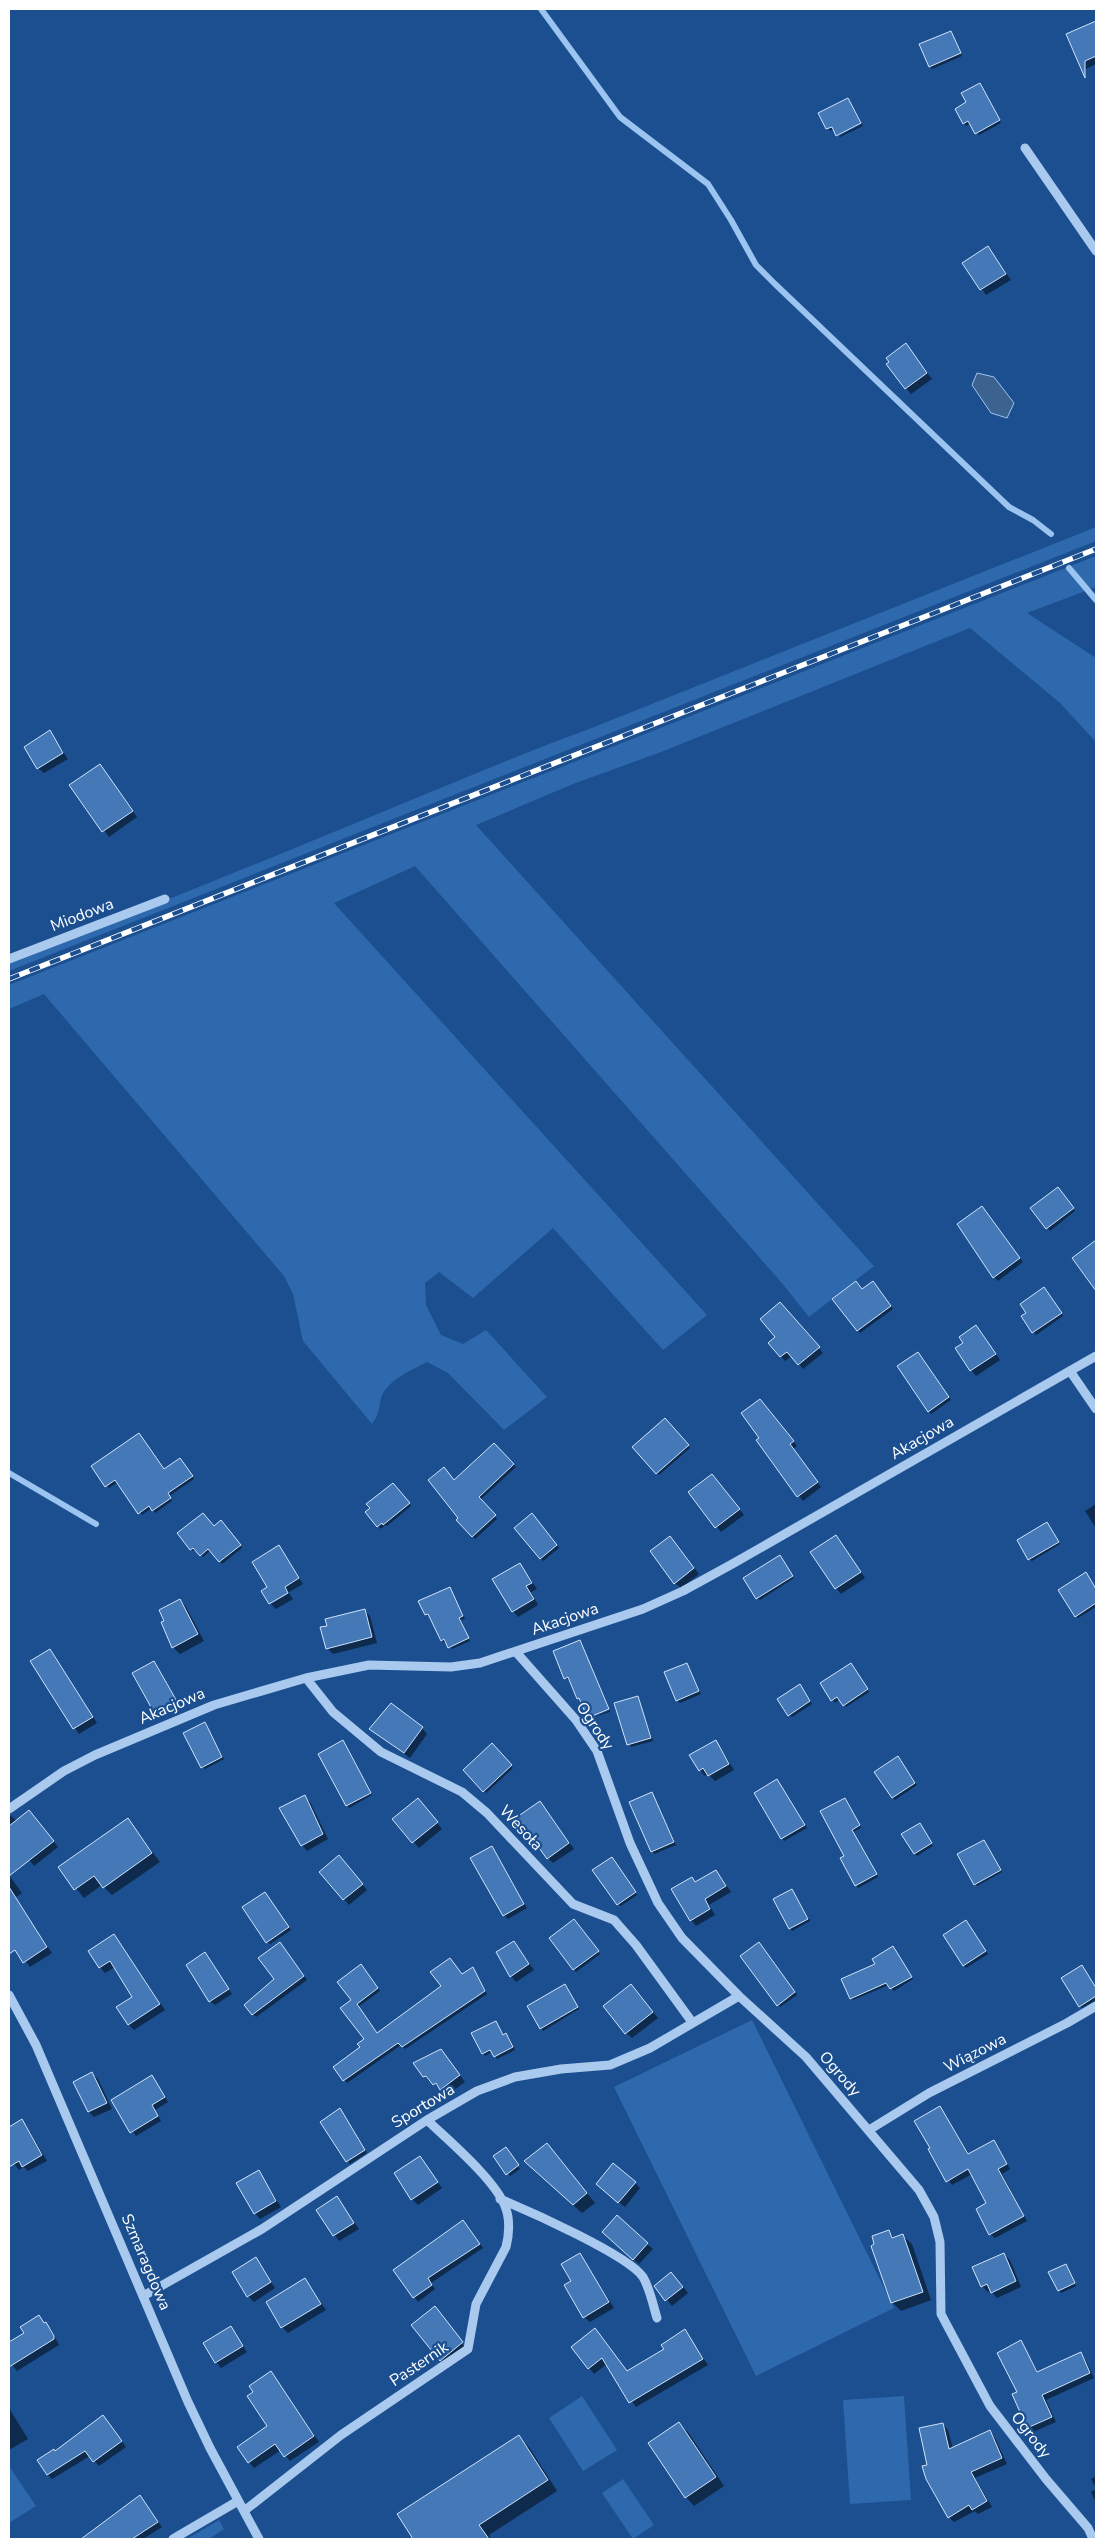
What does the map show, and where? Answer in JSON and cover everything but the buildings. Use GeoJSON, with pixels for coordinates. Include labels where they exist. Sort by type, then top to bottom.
{"type":"FeatureCollection","features":[{"type":"Feature","properties":{"kind":"street"},"geometry":{"type":"LineString","coordinates":[[1025,148],[1096,251]]}},
{"type":"Feature","properties":{"kind":"street","name":"Miodowa"},"geometry":{"type":"LineString","coordinates":[[9,959],[165,899]]}},
{"type":"Feature","properties":{"kind":"street","name":"Akacjowa"},"geometry":{"type":"LineString","coordinates":[[9,1809],[64,1771],[95,1755],[214,1705],[306,1678],[369,1665],[451,1667],[480,1663],[643,1609],[683,1591],[1096,1356]]}},
{"type":"Feature","properties":{"kind":"street"},"geometry":{"type":"LineString","coordinates":[[1070,1370],[1096,1410]]}},
{"type":"Feature","properties":{"kind":"street","name":"Ogrody"},"geometry":{"type":"LineString","coordinates":[[516,1652],[576,1720],[598,1752],[630,1842],[658,1903],[682,1938],[739,1996],[806,2057],[919,2190],[934,2217],[940,2242],[941,2314],[990,2406],[1046,2479],[1088,2528],[1094,2539]]}},
{"type":"Feature","properties":{"kind":"street","name":"Wesoła"},"geometry":{"type":"LineString","coordinates":[[306,1678],[332,1712],[381,1752],[462,1792],[487,1813],[573,1904],[614,1920],[636,1945],[692,2022]]}},
{"type":"Feature","properties":{"kind":"street","name":"Szmaragdowa"},"geometry":{"type":"LineString","coordinates":[[9,1995],[36,2045],[188,2402],[238,2501],[260,2539]]}},
{"type":"Feature","properties":{"kind":"street","name":"Sportowa"},"geometry":{"type":"LineString","coordinates":[[144,2296],[262,2230],[427,2120],[477,2091],[515,2077],[561,2069],[610,2065],[650,2048],[739,1996]]}},
{"type":"Feature","properties":{"kind":"street","name":"Wiązowa"},"geometry":{"type":"LineString","coordinates":[[869,2130],[929,2093],[1067,2024],[1096,2006]]}},
{"type":"Feature","properties":{"kind":"street","name":"Pasternik"},"geometry":{"type":"LineString","coordinates":[[244,2511],[342,2435],[468,2349],[476,2304],[487,2281],[500,2261],[509,2237],[506,2208],[492,2185],[427,2120]]}},
{"type":"Feature","properties":{"kind":"street"},"geometry":{"type":"LineString","coordinates":[[500,2199],[557,2224],[626,2263],[642,2276],[656,2318]]}},
{"type":"Feature","properties":{"kind":"street"},"geometry":{"type":"LineString","coordinates":[[173,2539],[238,2501]]}},
{"type":"Feature","properties":{"kind":"shaded area"},"geometry":{"type":"Polygon","coordinates":[[[977,373],[994,377],[1014,403],[1007,418],[991,413],[972,385],[977,373]]]}},
{"type":"Feature","properties":{"kind":"shaded area"},"geometry":{"type":"Polygon","coordinates":[[[1096,527],[1096,541],[9,971],[9,962],[527,753],[1096,527]]]}},
{"type":"Feature","properties":{"kind":"shaded area"},"geometry":{"type":"Polygon","coordinates":[[[1096,556],[1096,587],[1027,613],[1096,658],[1096,742],[1060,703],[970,628],[661,752],[573,784],[476,825],[874,1266],[809,1317],[781,1282],[415,866],[334,903],[707,1315],[663,1350],[553,1228],[473,1298],[439,1272],[425,1283],[426,1305],[441,1335],[463,1344],[486,1330],[547,1397],[504,1430],[448,1373],[427,1362],[401,1376],[389,1386],[381,1398],[378,1414],[372,1424],[303,1341],[293,1294],[284,1276],[44,994],[9,1009],[9,985],[1096,556]]]}},
{"type":"Feature","properties":{"kind":"shaded area"},"geometry":{"type":"Polygon","coordinates":[[[752,2020],[894,2308],[756,2376],[614,2087],[752,2020]]]}},
{"type":"Feature","properties":{"kind":"shaded area"},"geometry":{"type":"Polygon","coordinates":[[[582,2396],[617,2450],[583,2471],[549,2418],[582,2396]]]}},
{"type":"Feature","properties":{"kind":"shaded area"},"geometry":{"type":"Polygon","coordinates":[[[904,2396],[911,2500],[850,2504],[843,2400],[904,2396]]]}},
{"type":"Feature","properties":{"kind":"shaded area"},"geometry":{"type":"Polygon","coordinates":[[[9,2466],[36,2506],[9,2523],[9,2466]]]}},
{"type":"Feature","properties":{"kind":"shaded area"},"geometry":{"type":"Polygon","coordinates":[[[623,2479],[654,2525],[633,2539],[602,2493],[623,2479]]]}},
{"type":"Feature","properties":{"kind":"shaded area"},"geometry":{"type":"Polygon","coordinates":[[[219,2520],[224,2529],[209,2539],[187,2539],[219,2520]]]}},
{"type":"Feature","properties":{"kind":"waterway"},"geometry":{"type":"LineString","coordinates":[[541,9],[620,117],[708,184],[756,265],[1009,507],[1033,520],[1051,534]]}},
{"type":"Feature","properties":{"kind":"waterway"},"geometry":{"type":"LineString","coordinates":[[1069,568],[1096,600]]}},
{"type":"Feature","properties":{"kind":"waterway"},"geometry":{"type":"LineString","coordinates":[[9,1473],[96,1524]]}},
{"type":"Feature","properties":{"kind":"railway"},"geometry":{"type":"LineString","coordinates":[[9,979],[1096,549]]}}]}
